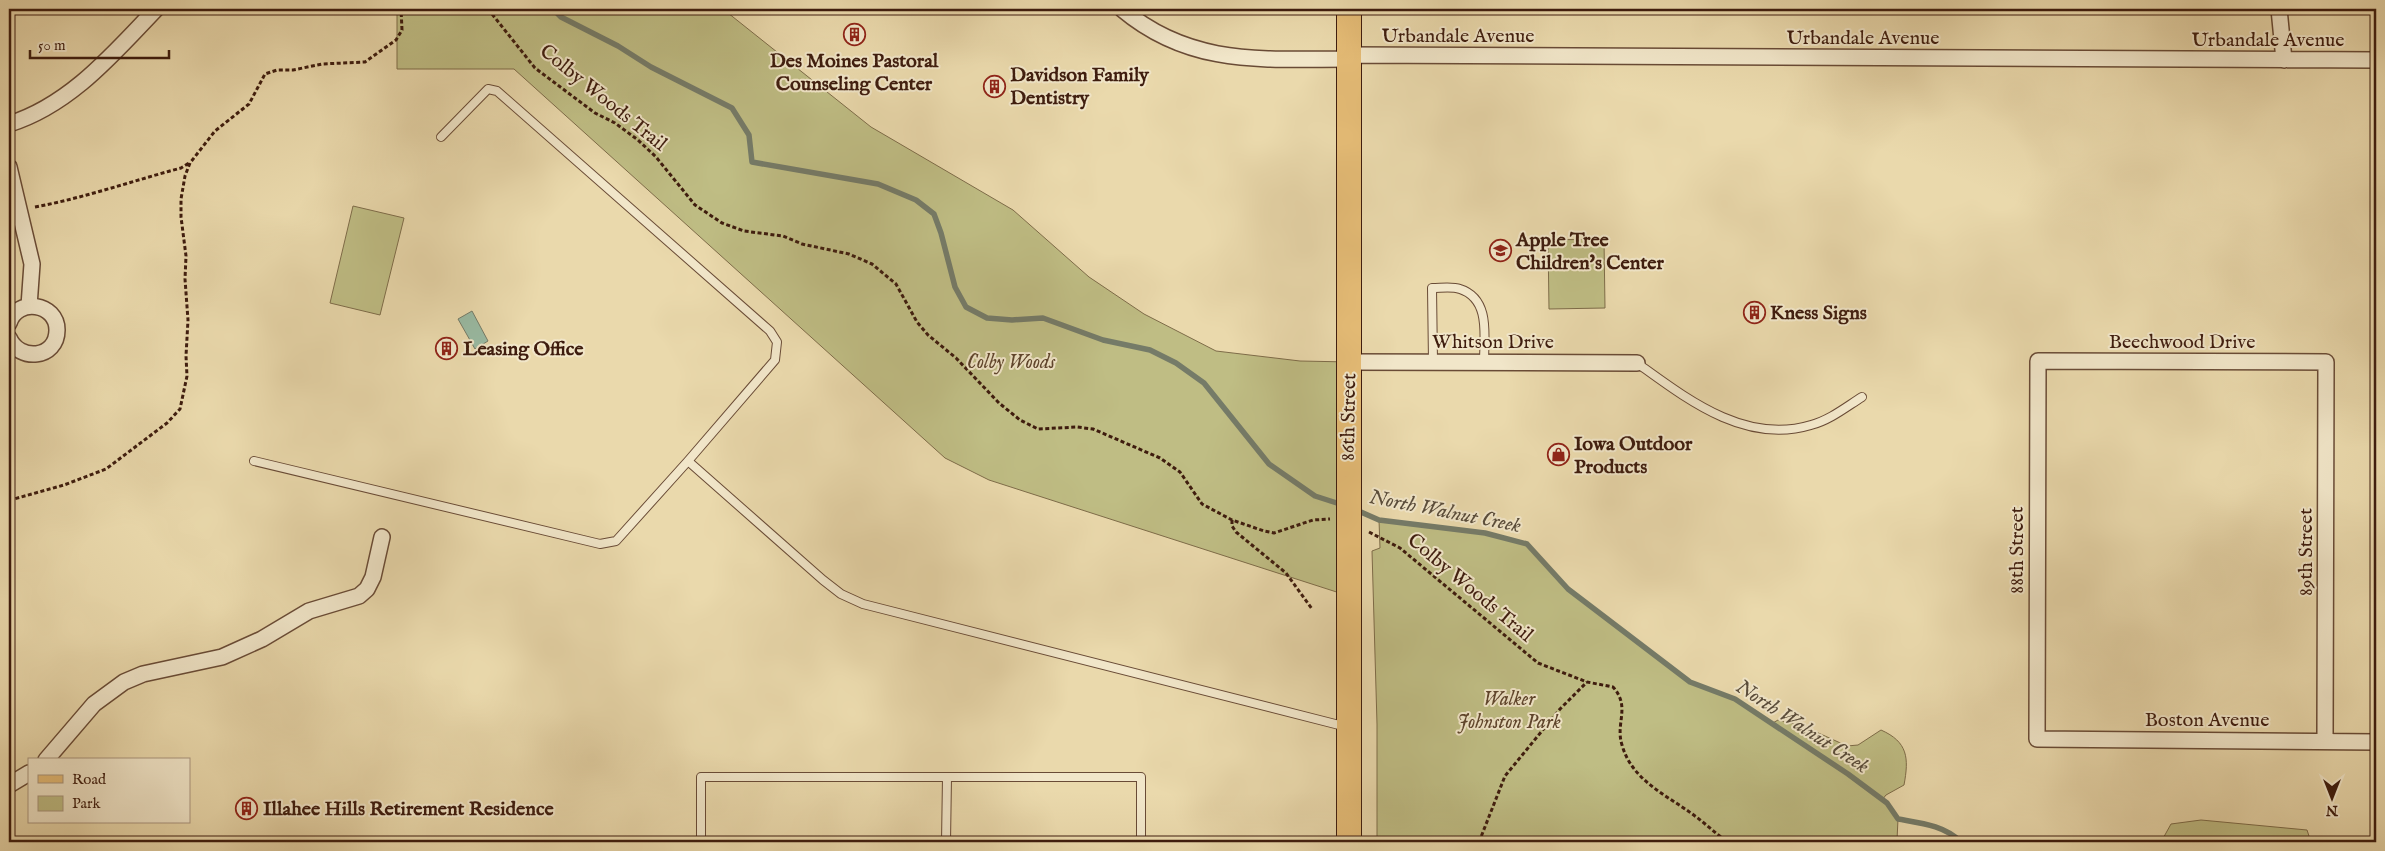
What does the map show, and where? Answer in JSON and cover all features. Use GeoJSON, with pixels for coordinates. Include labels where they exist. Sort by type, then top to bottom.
{"type":"FeatureCollection","features":[{"type":"Feature","properties":{"kind":"main road","name":"86th Street"},"geometry":{"type":"LineString","coordinates":[[1349,9],[1350,837]]}},
{"type":"Feature","properties":{"kind":"street"},"geometry":{"type":"LineString","coordinates":[[9,124],[33,116],[62,99],[111,57],[156,9]]}},
{"type":"Feature","properties":{"kind":"street","name":"Urbandale Avenue"},"geometry":{"type":"LineString","coordinates":[[1122,9],[1158,34],[1186,46],[1217,55],[1258,59],[1349,57],[2376,60]]}},
{"type":"Feature","properties":{"kind":"street"},"geometry":{"type":"LineString","coordinates":[[2279,9],[2284,60]]}},
{"type":"Feature","properties":{"kind":"street"},"geometry":{"type":"LineString","coordinates":[[9,168],[32,264],[28,306]]}},
{"type":"Feature","properties":{"kind":"street"},"geometry":{"type":"LineString","coordinates":[[9,323],[13,314],[28,306],[41,307],[51,315],[57,329],[52,345],[39,354],[31,355],[16,349],[9,338]]}},
{"type":"Feature","properties":{"kind":"street","name":"Beechwood Drive"},"geometry":{"type":"LineString","coordinates":[[2038,361],[2326,362]]}},
{"type":"Feature","properties":{"kind":"street","name":"88th Street"},"geometry":{"type":"LineString","coordinates":[[2037,739],[2038,361]]}},
{"type":"Feature","properties":{"kind":"street","name":"Whitson Drive"},"geometry":{"type":"LineString","coordinates":[[1350,362],[1636,363]]}},
{"type":"Feature","properties":{"kind":"street","name":"89th Street"},"geometry":{"type":"LineString","coordinates":[[2325,741],[2326,362]]}},
{"type":"Feature","properties":{"kind":"street"},"geometry":{"type":"LineString","coordinates":[[48,758],[94,704],[124,682],[143,674],[222,657],[262,639],[309,611],[359,596],[368,589],[373,577],[382,538]]}},
{"type":"Feature","properties":{"kind":"street","name":"Boston Avenue"},"geometry":{"type":"LineString","coordinates":[[2037,739],[2376,742]]}},
{"type":"Feature","properties":{"kind":"street"},"geometry":{"type":"LineString","coordinates":[[9,785],[28,774]]}},
{"type":"Feature","properties":{"kind":"lane"},"geometry":{"type":"LineString","coordinates":[[254,461],[600,544],[616,541],[775,360],[777,342],[770,331],[497,91],[488,90],[441,137]]}},
{"type":"Feature","properties":{"kind":"lane"},"geometry":{"type":"LineString","coordinates":[[1433,362],[1432,288],[1460,289],[1477,303],[1484,312],[1484,362]]}},
{"type":"Feature","properties":{"kind":"lane"},"geometry":{"type":"LineString","coordinates":[[1636,363],[1697,406],[1740,423],[1770,430],[1811,425],[1829,418],[1862,397]]}},
{"type":"Feature","properties":{"kind":"lane"},"geometry":{"type":"LineString","coordinates":[[688,461],[823,580],[841,594],[864,604],[1349,728]]}},
{"type":"Feature","properties":{"kind":"lane"},"geometry":{"type":"LineString","coordinates":[[701,842],[701,777],[1141,777],[1141,842]]}},
{"type":"Feature","properties":{"kind":"lane"},"geometry":{"type":"LineString","coordinates":[[946,842],[947,777]]}},
{"type":"Feature","properties":{"kind":"path"},"geometry":{"type":"LineString","coordinates":[[19,211],[81,197],[181,168],[190,163],[215,131],[249,104],[265,74],[277,70],[293,70],[322,64],[365,62],[396,40],[402,30],[401,9]]}},
{"type":"Feature","properties":{"kind":"path","name":"Colby Woods Trail"},"geometry":{"type":"LineString","coordinates":[[488,9],[535,68],[595,113],[616,123],[638,140],[656,158],[695,205],[715,219],[744,231],[783,236],[802,244],[849,254],[872,264],[896,284],[917,322],[928,335],[956,358],[998,403],[1020,420],[1038,429],[1077,427],[1093,429],[1160,458],[1180,472],[1202,504],[1232,520],[1274,532],[1313,520],[1349,528],[1400,548],[1538,663],[1587,682],[1613,687],[1622,701],[1620,732],[1622,745],[1629,761],[1640,776],[1728,842]]}},
{"type":"Feature","properties":{"kind":"path"},"geometry":{"type":"LineString","coordinates":[[9,498],[14,499],[64,485],[106,470],[167,423],[180,409],[187,376],[186,347],[188,320],[185,279],[186,256],[181,199],[190,163]]}},
{"type":"Feature","properties":{"kind":"path"},"geometry":{"type":"LineString","coordinates":[[1232,520],[1232,526],[1236,532],[1286,573],[1312,609]]}},
{"type":"Feature","properties":{"kind":"path"},"geometry":{"type":"LineString","coordinates":[[1479,842],[1505,776],[1560,709],[1587,682]]}},
{"type":"Feature","properties":{"kind":"green space","name":"Colby Woods"},"geometry":{"type":"Polygon","coordinates":[[[397,9],[723,9],[871,127],[1013,210],[1089,277],[1144,314],[1216,351],[1300,361],[1350,362],[1349,596],[989,480],[945,458],[514,69],[397,69],[397,9]]]}},
{"type":"Feature","properties":{"kind":"green space"},"geometry":{"type":"Polygon","coordinates":[[[353,206],[404,218],[380,315],[330,303],[353,206]]]}},
{"type":"Feature","properties":{"kind":"green space"},"geometry":{"type":"Polygon","coordinates":[[[1604,239],[1605,308],[1549,309],[1548,240],[1604,239]]]}},
{"type":"Feature","properties":{"kind":"green space","name":"Walker Johnston Park"},"geometry":{"type":"Polygon","coordinates":[[[1379,520],[1485,533],[1527,544],[1568,589],[1690,682],[1735,699],[1771,724],[1778,720],[1803,726],[1847,746],[1858,745],[1881,730],[1890,735],[1897,740],[1905,752],[1906,775],[1904,785],[1886,795],[1882,800],[1898,819],[1897,840],[1904,842],[1377,842],[1377,724],[1372,551],[1380,548],[1379,520]]]}},
{"type":"Feature","properties":{"kind":"green space"},"geometry":{"type":"Polygon","coordinates":[[[2201,820],[2307,830],[2311,842],[2161,842],[2171,824],[2201,820]]]}},
{"type":"Feature","properties":{"kind":"shaded area"},"geometry":{"type":"Polygon","coordinates":[[[472,311],[488,341],[475,349],[458,319],[472,311]]]}},
{"type":"Feature","properties":{"kind":"waterway","name":"North Walnut Creek"},"geometry":{"type":"LineString","coordinates":[[553,9],[561,17],[618,46],[651,67],[732,108],[749,135],[752,162],[878,184],[916,200],[934,214],[955,287],[966,307],[987,318],[1012,320],[1043,318],[1103,340],[1150,350],[1176,363],[1204,383],[1269,464],[1315,496],[1343,505]]}},
{"type":"Feature","properties":{"kind":"waterway","name":"North Walnut Creek"},"geometry":{"type":"LineString","coordinates":[[1354,509],[1379,520],[1485,533],[1527,544],[1568,589],[1690,682],[1735,699],[1848,774],[1887,803],[1898,819],[1939,828],[1961,842]]}},
{"type":"Feature","properties":{"kind":"place","name":"Des Moines Pastoral Counseling Center"},"geometry":{"type":"Point","coordinates":[854,35]}},
{"type":"Feature","properties":{"kind":"place","name":"Davidson Family Dentistry"},"geometry":{"type":"Point","coordinates":[994,87]}},
{"type":"Feature","properties":{"kind":"place","name":"Apple Tree Children's Center"},"geometry":{"type":"Point","coordinates":[1500,251]}},
{"type":"Feature","properties":{"kind":"place","name":"Kness Signs"},"geometry":{"type":"Point","coordinates":[1754,313]}},
{"type":"Feature","properties":{"kind":"place","name":"Leasing Office"},"geometry":{"type":"Point","coordinates":[447,349]}},
{"type":"Feature","properties":{"kind":"place","name":"Iowa Outdoor Products"},"geometry":{"type":"Point","coordinates":[1558,455]}},
{"type":"Feature","properties":{"kind":"place","name":"Illahee Hills Retirement Residence"},"geometry":{"type":"Point","coordinates":[247,809]}}]}
